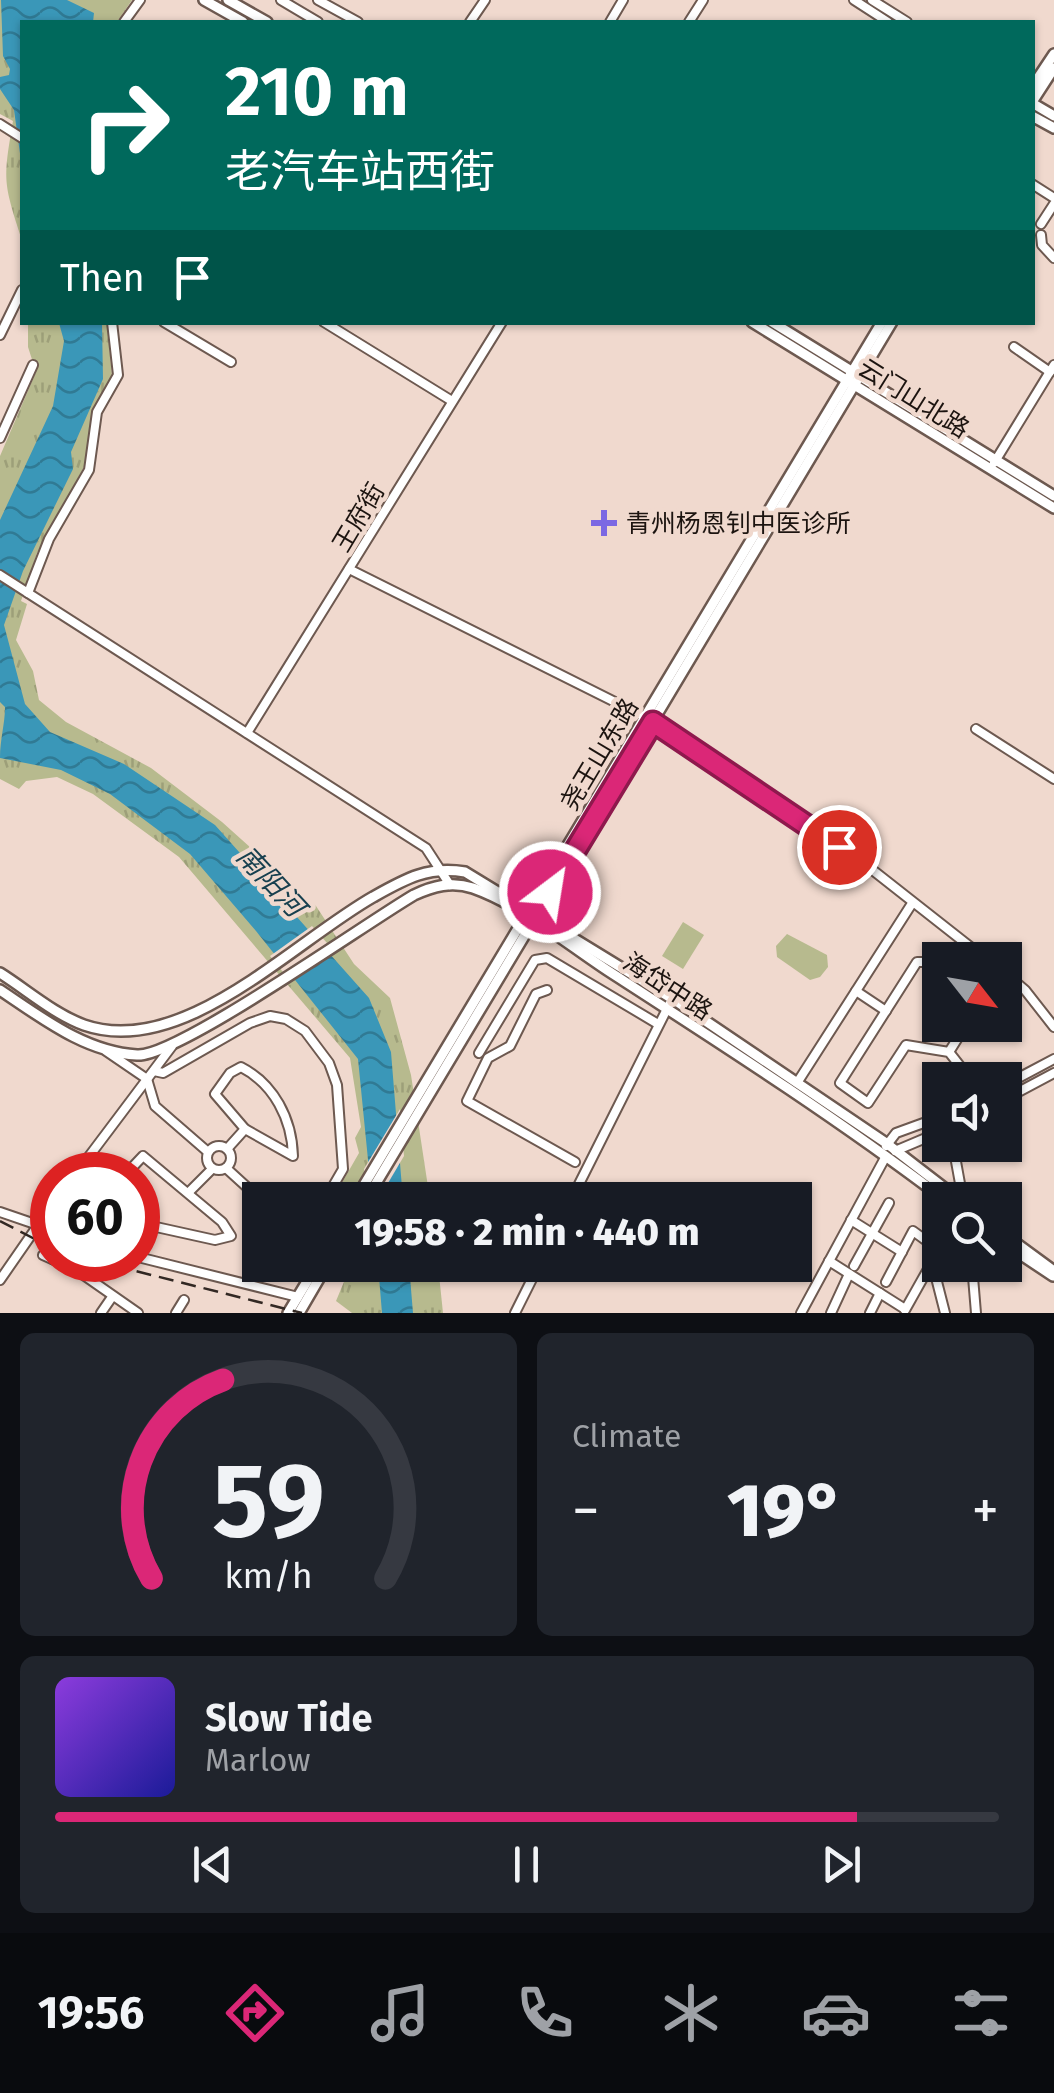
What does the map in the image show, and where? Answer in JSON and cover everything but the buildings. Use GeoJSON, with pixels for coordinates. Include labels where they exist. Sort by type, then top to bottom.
{"type":"FeatureCollection","features":[{"type":"Feature","properties":{"kind":"main road"},"geometry":{"type":"LineString","coordinates":[[204,0],[240,20]]}},
{"type":"Feature","properties":{"kind":"main road"},"geometry":{"type":"LineString","coordinates":[[228,0],[263,20]]}},
{"type":"Feature","properties":{"kind":"main road"},"geometry":{"type":"LineString","coordinates":[[1035,82],[1054,54]]}},
{"type":"Feature","properties":{"kind":"main road"},"geometry":{"type":"LineString","coordinates":[[1035,98],[1054,68]]}},
{"type":"Feature","properties":{"kind":"main road","name":"云门山北路"},"geometry":{"type":"LineString","coordinates":[[757,325],[852,377]]}},
{"type":"Feature","properties":{"kind":"main road","name":"云门山北路"},"geometry":{"type":"LineString","coordinates":[[776,325],[1054,508]]}},
{"type":"Feature","properties":{"kind":"main road"},"geometry":{"type":"LineString","coordinates":[[852,377],[880,325]]}},
{"type":"Feature","properties":{"kind":"main road"},"geometry":{"type":"LineString","coordinates":[[852,377],[890,325]]}},
{"type":"Feature","properties":{"kind":"main road","name":"尧王山东路"},"geometry":{"type":"LineString","coordinates":[[376,1182],[530,915],[852,377]]}},
{"type":"Feature","properties":{"kind":"main road","name":"云门山北路"},"geometry":{"type":"LineString","coordinates":[[993,466],[1054,496]]}},
{"type":"Feature","properties":{"kind":"main road"},"geometry":{"type":"LineString","coordinates":[[0,973],[68,1018],[115,1032],[162,1028],[213,1002],[336,918],[404,880],[443,868]]}},
{"type":"Feature","properties":{"kind":"main road","name":"海岱中路"},"geometry":{"type":"LineString","coordinates":[[443,868],[478,878],[796,1083],[886,1143],[891,1153]]}},
{"type":"Feature","properties":{"kind":"main road"},"geometry":{"type":"LineString","coordinates":[[0,990],[62,1031],[103,1049],[140,1056],[172,1046],[224,1016],[414,895],[450,885]]}},
{"type":"Feature","properties":{"kind":"main road","name":"海岱中路"},"geometry":{"type":"LineString","coordinates":[[450,885],[476,889],[530,915]]}},
{"type":"Feature","properties":{"kind":"main road","name":"海岱中路"},"geometry":{"type":"LineString","coordinates":[[669,1003],[891,1153]]}},
{"type":"Feature","properties":{"kind":"main road","name":"尧王山东路"},"geometry":{"type":"LineString","coordinates":[[367,1182],[455,1044]]}},
{"type":"Feature","properties":{"kind":"main road"},"geometry":{"type":"LineString","coordinates":[[891,1153],[924,1182]]}},
{"type":"Feature","properties":{"kind":"main road"},"geometry":{"type":"LineString","coordinates":[[891,1153],[934,1182]]}},
{"type":"Feature","properties":{"kind":"main road"},"geometry":{"type":"LineString","coordinates":[[1022,1249],[1054,1274]]}},
{"type":"Feature","properties":{"kind":"main road"},"geometry":{"type":"LineString","coordinates":[[1022,1254],[1054,1274]]}},
{"type":"Feature","properties":{"kind":"main road"},"geometry":{"type":"LineString","coordinates":[[288,1313],[307,1282]]}},
{"type":"Feature","properties":{"kind":"main road"},"geometry":{"type":"LineString","coordinates":[[299,1313],[317,1282]]}},
{"type":"Feature","properties":{"kind":"street"},"geometry":{"type":"LineString","coordinates":[[250,13],[257,0]]}},
{"type":"Feature","properties":{"kind":"street"},"geometry":{"type":"LineString","coordinates":[[281,0],[315,20]]}},
{"type":"Feature","properties":{"kind":"street"},"geometry":{"type":"LineString","coordinates":[[318,0],[354,20]]}},
{"type":"Feature","properties":{"kind":"street"},"geometry":{"type":"LineString","coordinates":[[854,0],[885,20]]}},
{"type":"Feature","properties":{"kind":"street"},"geometry":{"type":"LineString","coordinates":[[872,0],[904,20]]}},
{"type":"Feature","properties":{"kind":"street"},"geometry":{"type":"LineString","coordinates":[[1041,224],[1054,201]]}},
{"type":"Feature","properties":{"kind":"street"},"geometry":{"type":"LineString","coordinates":[[1041,235],[1042,246],[1054,258]]}},
{"type":"Feature","properties":{"kind":"street"},"geometry":{"type":"LineString","coordinates":[[1,330],[20,294]]}},
{"type":"Feature","properties":{"kind":"street"},"geometry":{"type":"LineString","coordinates":[[25,590],[89,470],[97,412],[118,375],[112,325]]}},
{"type":"Feature","properties":{"kind":"street"},"geometry":{"type":"LineString","coordinates":[[169,325],[232,362]]}},
{"type":"Feature","properties":{"kind":"street"},"geometry":{"type":"LineString","coordinates":[[329,325],[452,401]]}},
{"type":"Feature","properties":{"kind":"street","name":"王府街"},"geometry":{"type":"LineString","coordinates":[[248,733],[500,325]]}},
{"type":"Feature","properties":{"kind":"street"},"geometry":{"type":"LineString","coordinates":[[993,466],[1053,370],[1014,347]]}},
{"type":"Feature","properties":{"kind":"street"},"geometry":{"type":"LineString","coordinates":[[0,438],[33,365]]}},
{"type":"Feature","properties":{"kind":"street"},"geometry":{"type":"LineString","coordinates":[[349,569],[649,720],[870,868],[962,942]]}},
{"type":"Feature","properties":{"kind":"street"},"geometry":{"type":"LineString","coordinates":[[0,575],[426,848],[443,868],[450,885]]}},
{"type":"Feature","properties":{"kind":"street"},"geometry":{"type":"LineString","coordinates":[[976,729],[1054,779]]}},
{"type":"Feature","properties":{"kind":"street"},"geometry":{"type":"LineString","coordinates":[[796,1083],[912,905]]}},
{"type":"Feature","properties":{"kind":"street"},"geometry":{"type":"LineString","coordinates":[[478,1053],[535,960],[547,958],[658,1024]]}},
{"type":"Feature","properties":{"kind":"street"},"geometry":{"type":"LineString","coordinates":[[922,962],[917,962],[840,1083],[868,1103],[906,1045],[949,1052],[957,1062]]}},
{"type":"Feature","properties":{"kind":"street"},"geometry":{"type":"LineString","coordinates":[[547,990],[536,994],[510,1046],[488,1058],[467,1101],[574,1162]]}},
{"type":"Feature","properties":{"kind":"street"},"geometry":{"type":"LineString","coordinates":[[856,991],[886,1011]]}},
{"type":"Feature","properties":{"kind":"street"},"geometry":{"type":"LineString","coordinates":[[1022,992],[1054,1028]]}},
{"type":"Feature","properties":{"kind":"street"},"geometry":{"type":"LineString","coordinates":[[580,1182],[669,1003]]}},
{"type":"Feature","properties":{"kind":"street"},"geometry":{"type":"LineString","coordinates":[[154,1071],[163,1073],[250,1022],[270,1016],[286,1018],[305,1030],[329,1063],[338,1100],[343,1170],[336,1182]]}},
{"type":"Feature","properties":{"kind":"street"},"geometry":{"type":"LineString","coordinates":[[949,1052],[955,1042]]}},
{"type":"Feature","properties":{"kind":"street"},"geometry":{"type":"LineString","coordinates":[[455,1044],[488,1058]]}},
{"type":"Feature","properties":{"kind":"street"},"geometry":{"type":"LineString","coordinates":[[92,1152],[172,1046]]}},
{"type":"Feature","properties":{"kind":"street"},"geometry":{"type":"LineString","coordinates":[[103,1049],[147,1079],[155,1106],[208,1152],[212,1169]]}},
{"type":"Feature","properties":{"kind":"street"},"geometry":{"type":"LineString","coordinates":[[1022,1076],[1054,1059]]}},
{"type":"Feature","properties":{"kind":"street"},"geometry":{"type":"LineString","coordinates":[[241,1067],[262,1078],[290,1121],[293,1156],[245,1129],[215,1094],[230,1073],[241,1067]]}},
{"type":"Feature","properties":{"kind":"street"},"geometry":{"type":"LineString","coordinates":[[1022,1090],[1054,1074]]}},
{"type":"Feature","properties":{"kind":"street"},"geometry":{"type":"LineString","coordinates":[[886,1143],[896,1133],[922,1124]]}},
{"type":"Feature","properties":{"kind":"street"},"geometry":{"type":"LineString","coordinates":[[227,1149],[245,1129]]}},
{"type":"Feature","properties":{"kind":"street"},"geometry":{"type":"LineString","coordinates":[[802,1313],[850,1220],[891,1153],[922,1140]]}},
{"type":"Feature","properties":{"kind":"street"},"geometry":{"type":"LineString","coordinates":[[208,1152],[216,1146],[227,1149]]}},
{"type":"Feature","properties":{"kind":"street"},"geometry":{"type":"LineString","coordinates":[[226,1168],[231,1160],[227,1149]]}},
{"type":"Feature","properties":{"kind":"street"},"geometry":{"type":"LineString","coordinates":[[190,1192],[212,1169],[226,1168],[242,1183]]}},
{"type":"Feature","properties":{"kind":"street"},"geometry":{"type":"LineString","coordinates":[[160,1169],[229,1230],[226,1239],[160,1226]]}},
{"type":"Feature","properties":{"kind":"street"},"geometry":{"type":"LineString","coordinates":[[830,1313],[890,1203]]}},
{"type":"Feature","properties":{"kind":"street"},"geometry":{"type":"LineString","coordinates":[[0,1212],[30,1222]]}},
{"type":"Feature","properties":{"kind":"street"},"geometry":{"type":"LineString","coordinates":[[850,1220],[902,1252]]}},
{"type":"Feature","properties":{"kind":"street"},"geometry":{"type":"LineString","coordinates":[[886,1282],[913,1231],[922,1238]]}},
{"type":"Feature","properties":{"kind":"street"},"geometry":{"type":"LineString","coordinates":[[0,1280],[30,1237]]}},
{"type":"Feature","properties":{"kind":"street"},"geometry":{"type":"LineString","coordinates":[[829,1261],[852,1270],[904,1311],[922,1280]]}},
{"type":"Feature","properties":{"kind":"street"},"geometry":{"type":"LineString","coordinates":[[160,1262],[298,1296]]}},
{"type":"Feature","properties":{"kind":"street"},"geometry":{"type":"LineString","coordinates":[[93,1282],[138,1313]]}},
{"type":"Feature","properties":{"kind":"street"},"geometry":{"type":"LineString","coordinates":[[515,1313],[530,1282]]}},
{"type":"Feature","properties":{"kind":"street"},"geometry":{"type":"LineString","coordinates":[[937,1282],[945,1313]]}},
{"type":"Feature","properties":{"kind":"street"},"geometry":{"type":"LineString","coordinates":[[973,1282],[976,1313]]}},
{"type":"Feature","properties":{"kind":"street"},"geometry":{"type":"LineString","coordinates":[[870,1313],[880,1293]]}},
{"type":"Feature","properties":{"kind":"street"},"geometry":{"type":"LineString","coordinates":[[102,1313],[112,1297]]}},
{"type":"Feature","properties":{"kind":"street"},"geometry":{"type":"LineString","coordinates":[[176,1313],[184,1300]]}},
{"type":"Feature","properties":{"kind":"green space"},"geometry":{"type":"Polygon","coordinates":[[[0,0],[132,0],[118,20],[20,20],[20,234],[7,181],[13,121],[0,114],[0,0]]]}},
{"type":"Feature","properties":{"kind":"green space","name":"南阳河"},"geometry":{"type":"Polygon","coordinates":[[[28,325],[107,325],[112,376],[91,417],[85,465],[37,553],[21,601],[27,604],[16,640],[33,671],[39,700],[66,722],[151,768],[222,822],[316,906],[354,964],[390,998],[411,1075],[427,1182],[342,1182],[359,1153],[355,1138],[361,1127],[350,1058],[179,857],[93,794],[57,777],[26,781],[19,789],[0,779],[0,456],[36,372],[28,347],[28,325]]]}},
{"type":"Feature","properties":{"kind":"green space"},"geometry":{"type":"Polygon","coordinates":[[[683,922],[704,935],[683,969],[662,956],[683,922]]]}},
{"type":"Feature","properties":{"kind":"green space"},"geometry":{"type":"Polygon","coordinates":[[[787,934],[827,955],[828,967],[820,977],[810,980],[777,957],[776,946],[787,934]]]}},
{"type":"Feature","properties":{"kind":"green space"},"geometry":{"type":"Polygon","coordinates":[[[344,1282],[440,1282],[443,1313],[352,1313],[336,1301],[344,1282]]]}},
{"type":"Feature","properties":{"kind":"water"},"geometry":{"type":"Polygon","coordinates":[[[1,0],[67,0],[94,13],[93,20],[20,20],[20,154],[14,110],[0,89],[0,77],[9,75],[10,69],[3,56],[1,0]]]}},
{"type":"Feature","properties":{"kind":"water","name":"南阳河"},"geometry":{"type":"Polygon","coordinates":[[[60,325],[102,325],[103,379],[71,452],[73,469],[23,571],[4,625],[25,704],[50,732],[124,764],[215,825],[369,998],[391,1052],[402,1182],[370,1182],[358,1059],[190,854],[110,794],[61,770],[0,758],[5,707],[0,702],[0,520],[53,406],[64,341],[60,325]]]}},
{"type":"Feature","properties":{"kind":"water"},"geometry":{"type":"Polygon","coordinates":[[[379,1282],[410,1282],[413,1313],[382,1313],[379,1282]]]}},
{"type":"Feature","properties":{"kind":"pier"},"geometry":{"type":"Polygon","coordinates":[[[312,926],[335,952],[291,982],[270,956],[312,926]]]}},
{"type":"Feature","properties":{"kind":"pier"},"geometry":{"type":"Polygon","coordinates":[[[400,1109],[404,1156],[389,1182],[365,1182],[364,1169],[400,1109]]]}},
{"type":"Feature","properties":{"kind":"railway"},"geometry":{"type":"LineString","coordinates":[[0,1221],[30,1237]]}},
{"type":"Feature","properties":{"kind":"railway"},"geometry":{"type":"LineString","coordinates":[[160,1277],[302,1313]]}},
{"type":"Feature","properties":{"kind":"place","name":"青州杨恩钊中医诊所"},"geometry":{"type":"Point","coordinates":[604,523]}},
{"type":"Feature","properties":{"kind":"route"},"geometry":{"type":"LineString","coordinates":[[550,892],[653,722],[839,847]]}}]}
